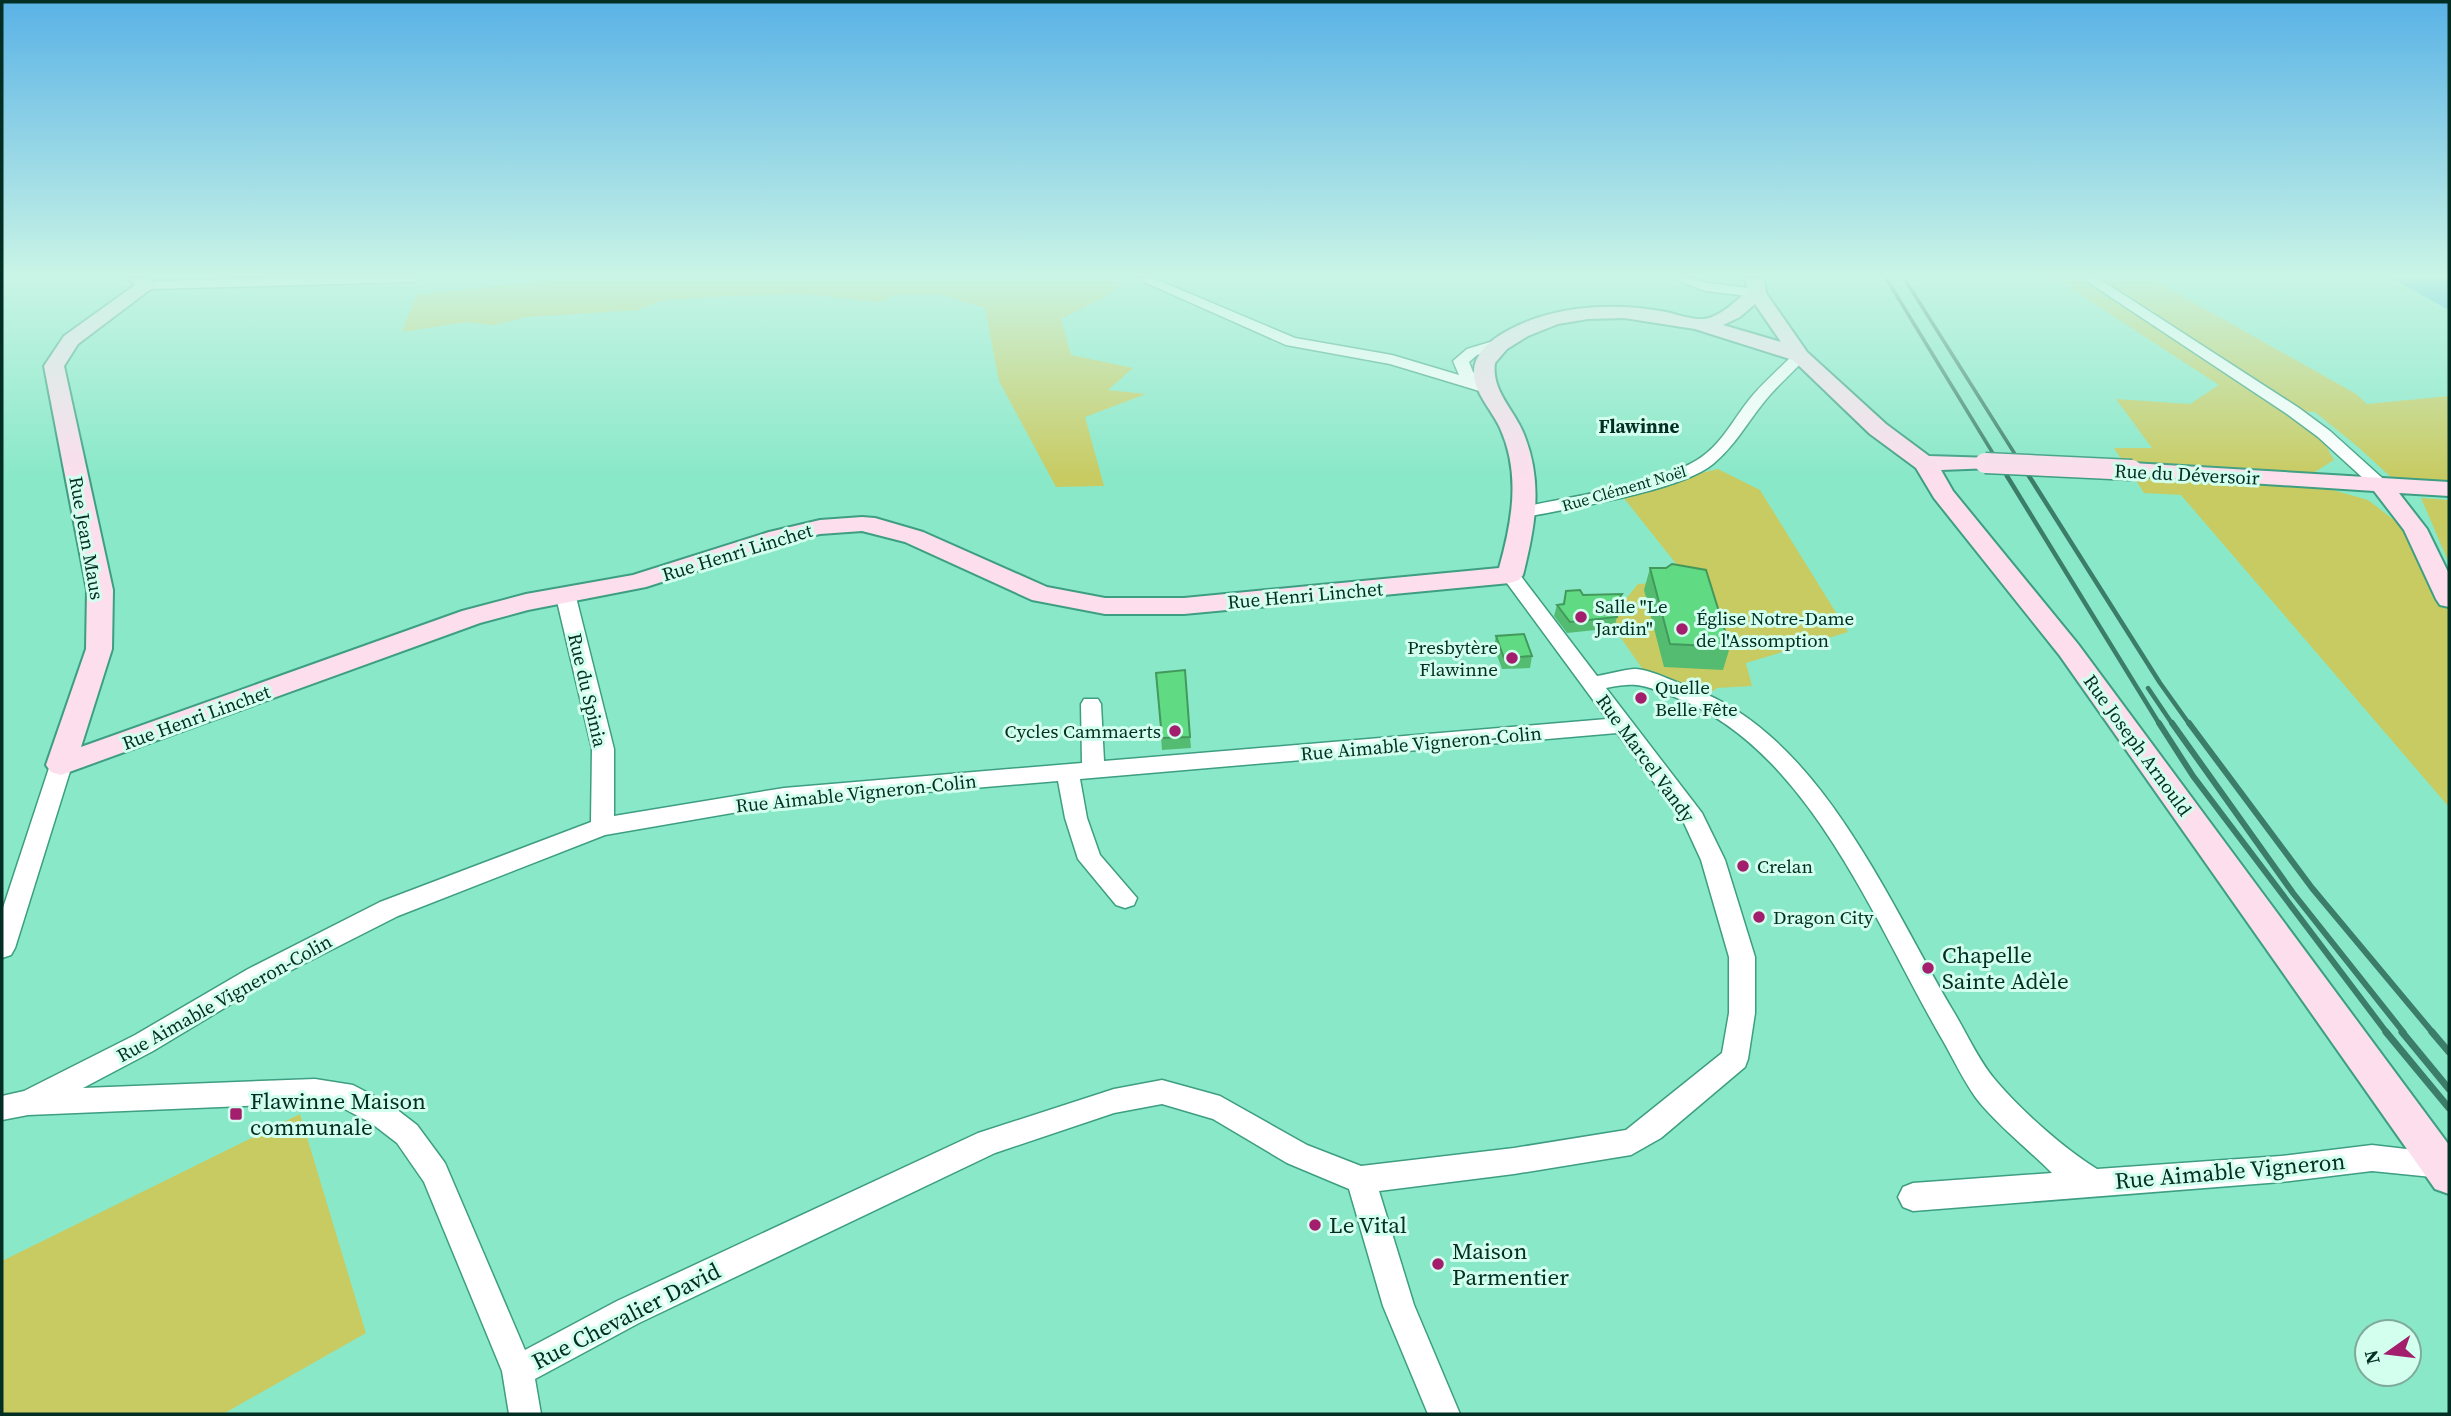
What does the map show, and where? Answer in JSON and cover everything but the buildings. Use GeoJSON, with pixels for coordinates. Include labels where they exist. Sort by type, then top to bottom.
{"type":"FeatureCollection","features":[{"type":"Feature","properties":{"kind":"street","name":"Rue Jean Maus"},"geometry":{"type":"LineString","coordinates":[[2,948],[99,649],[100,590],[54,366],[68,344]]}},
{"type":"Feature","properties":{"kind":"street"},"geometry":{"type":"LineString","coordinates":[[1303,344],[1392,360],[1486,388]]}},
{"type":"Feature","properties":{"kind":"street"},"geometry":{"type":"LineString","coordinates":[[1499,344],[1485,364],[1486,388],[1505,413],[1515,435],[1525,473],[1526,512],[1510,575]]}},
{"type":"Feature","properties":{"kind":"street"},"geometry":{"type":"LineString","coordinates":[[1766,344],[1800,356]]}},
{"type":"Feature","properties":{"kind":"street"},"geometry":{"type":"LineString","coordinates":[[1793,344],[1800,356]]}},
{"type":"Feature","properties":{"kind":"street"},"geometry":{"type":"LineString","coordinates":[[2190,344],[2293,411],[2332,441],[2381,485],[2415,529],[2449,599]]}},
{"type":"Feature","properties":{"kind":"street","name":"Rue Joseph Arnould"},"geometry":{"type":"LineString","coordinates":[[1800,356],[1878,429],[1924,463],[1936,477],[1942,493],[1993,552],[2069,650],[2445,1170]]}},
{"type":"Feature","properties":{"kind":"street","name":"Rue Clément Noël"},"geometry":{"type":"LineString","coordinates":[[1526,512],[1619,492],[1679,475],[1703,463],[1730,441],[1758,399],[1800,356]]}},
{"type":"Feature","properties":{"kind":"street","name":"Rue du Déversoir"},"geometry":{"type":"LineString","coordinates":[[1924,463],[2132,470],[2449,489]]}},
{"type":"Feature","properties":{"kind":"street","name":"Rue Henri Linchet"},"geometry":{"type":"LineString","coordinates":[[61,765],[471,617],[526,602],[566,597],[637,582],[778,537],[820,527],[875,525],[914,537],[1041,594],[1105,606],[1184,606],[1510,575]]}},
{"type":"Feature","properties":{"kind":"street","name":"Rue Marcel Vandy"},"geometry":{"type":"LineString","coordinates":[[1361,1180],[1514,1161],[1631,1142],[1651,1129],[1735,1059],[1742,1013],[1742,957],[1713,860],[1694,819],[1510,575]]}},
{"type":"Feature","properties":{"kind":"street","name":"Rue du Spinia"},"geometry":{"type":"LineString","coordinates":[[566,597],[603,749],[602,827]]}},
{"type":"Feature","properties":{"kind":"street","name":"Rue Aimable Vigneron"},"geometry":{"type":"LineString","coordinates":[[1591,684],[1636,675],[1697,698],[1728,714],[1773,750],[1833,824],[1876,894],[1924,985],[1986,1090],[2063,1164],[2094,1183],[2281,1170],[2372,1158],[2445,1170]]}},
{"type":"Feature","properties":{"kind":"street"},"geometry":{"type":"LineString","coordinates":[[1091,704],[1093,771]]}},
{"type":"Feature","properties":{"kind":"street","name":"Rue Aimable Vigneron-Colin"},"geometry":{"type":"LineString","coordinates":[[15,1106],[144,1044],[257,976],[389,909],[602,827],[784,796],[1622,725]]}},
{"type":"Feature","properties":{"kind":"street"},"geometry":{"type":"LineString","coordinates":[[1068,773],[1076,818],[1090,859],[1125,898]]}},
{"type":"Feature","properties":{"kind":"street","name":"Rue Chevalier David"},"geometry":{"type":"LineString","coordinates":[[15,1106],[315,1091],[343,1094],[381,1114],[407,1134],[435,1173],[518,1371],[628,1312],[988,1142],[1114,1101],[1163,1092],[1220,1108],[1297,1154],[1361,1180]]}},
{"type":"Feature","properties":{"kind":"street"},"geometry":{"type":"LineString","coordinates":[[1361,1180],[1398,1306],[1444,1414]]}},
{"type":"Feature","properties":{"kind":"street"},"geometry":{"type":"LineString","coordinates":[[1913,1197],[2094,1183]]}},
{"type":"Feature","properties":{"kind":"street"},"geometry":{"type":"LineString","coordinates":[[518,1371],[525,1414]]}},
{"type":"Feature","properties":{"kind":"shaded area"},"geometry":{"type":"Polygon","coordinates":[[[992,344],[1068,344],[1071,355],[1133,368],[1108,390],[1146,394],[1085,417],[1104,486],[1056,487],[999,381],[992,344]]]}},
{"type":"Feature","properties":{"kind":"shaded area"},"geometry":{"type":"Polygon","coordinates":[[[2156,344],[2185,344],[2321,437],[2334,460],[2310,475],[2125,465],[2114,448],[2152,448],[2116,399],[2190,404],[2219,385],[2156,344]]]}},
{"type":"Feature","properties":{"kind":"shaded area"},"geometry":{"type":"Polygon","coordinates":[[[2190,344],[2267,344],[2356,394],[2367,404],[2449,396],[2449,481],[2392,478],[2315,412],[2293,411],[2190,344]]]}},
{"type":"Feature","properties":{"kind":"shaded area"},"geometry":{"type":"Polygon","coordinates":[[[1718,469],[1760,490],[1848,632],[1746,663],[1752,686],[1717,688],[1707,695],[1667,679],[1667,676],[1646,674],[1614,628],[1612,616],[1638,584],[1689,580],[1619,492],[1718,469]]]}},
{"type":"Feature","properties":{"kind":"shaded area"},"geometry":{"type":"Polygon","coordinates":[[[2133,476],[2319,486],[2368,500],[2402,526],[2449,611],[2449,807],[2181,495],[2144,493],[2133,476]]]}},
{"type":"Feature","properties":{"kind":"shaded area"},"geometry":{"type":"Polygon","coordinates":[[[2421,498],[2449,500],[2449,563],[2421,498]]]}},
{"type":"Feature","properties":{"kind":"shaded area"},"geometry":{"type":"Polygon","coordinates":[[[300,1114],[366,1333],[223,1414],[2,1414],[2,1261],[300,1114]]]}},
{"type":"Feature","properties":{"kind":"railway"},"geometry":{"type":"LineString","coordinates":[[1926,344],[2008,478]]}},
{"type":"Feature","properties":{"kind":"railway"},"geometry":{"type":"LineString","coordinates":[[1946,344],[2030,478]]}},
{"type":"Feature","properties":{"kind":"railway"},"geometry":{"type":"LineString","coordinates":[[2007,476],[2160,725]]}},
{"type":"Feature","properties":{"kind":"railway"},"geometry":{"type":"LineString","coordinates":[[2029,476],[2160,683],[2190,725]]}},
{"type":"Feature","properties":{"kind":"railway"},"geometry":{"type":"LineString","coordinates":[[2148,688],[2173,725]]}},
{"type":"Feature","properties":{"kind":"railway"},"geometry":{"type":"LineString","coordinates":[[2159,723],[2193,776],[2387,1033]]}},
{"type":"Feature","properties":{"kind":"railway"},"geometry":{"type":"LineString","coordinates":[[2172,723],[2293,893],[2404,1033]]}},
{"type":"Feature","properties":{"kind":"railway"},"geometry":{"type":"LineString","coordinates":[[2189,723],[2312,888],[2433,1033]]}},
{"type":"Feature","properties":{"kind":"railway"},"geometry":{"type":"LineString","coordinates":[[2386,1032],[2449,1108]]}},
{"type":"Feature","properties":{"kind":"railway"},"geometry":{"type":"LineString","coordinates":[[2402,1032],[2449,1089]]}},
{"type":"Feature","properties":{"kind":"railway"},"geometry":{"type":"LineString","coordinates":[[2432,1032],[2449,1052]]}},
{"type":"Feature","properties":{"kind":"place","name":"Salle \"Le Jardin\""},"geometry":{"type":"Point","coordinates":[1581,617]}},
{"type":"Feature","properties":{"kind":"place","name":"Église Notre-Dame de l'Assomption"},"geometry":{"type":"Point","coordinates":[1682,629]}},
{"type":"Feature","properties":{"kind":"place","name":"Presbytère Flawinne"},"geometry":{"type":"Point","coordinates":[1512,658]}},
{"type":"Feature","properties":{"kind":"place","name":"Quelle Belle Fête"},"geometry":{"type":"Point","coordinates":[1641,698]}},
{"type":"Feature","properties":{"kind":"place","name":"Cycles Cammaerts"},"geometry":{"type":"Point","coordinates":[1175,731]}},
{"type":"Feature","properties":{"kind":"place","name":"Crelan"},"geometry":{"type":"Point","coordinates":[1743,866]}},
{"type":"Feature","properties":{"kind":"place","name":"Dragon City"},"geometry":{"type":"Point","coordinates":[1759,917]}},
{"type":"Feature","properties":{"kind":"place","name":"Chapelle Sainte Adèle"},"geometry":{"type":"Point","coordinates":[1928,968]}},
{"type":"Feature","properties":{"kind":"place","name":"Flawinne Maison communale"},"geometry":{"type":"Point","coordinates":[236,1114]}},
{"type":"Feature","properties":{"kind":"place","name":"Le Vital"},"geometry":{"type":"Point","coordinates":[1315,1225]}},
{"type":"Feature","properties":{"kind":"place","name":"Maison Parmentier"},"geometry":{"type":"Point","coordinates":[1438,1264]}},
{"type":"Feature","properties":{"kind":"district","name":"Flawinne"},"geometry":{"type":"Point","coordinates":[1639,426]}}]}
